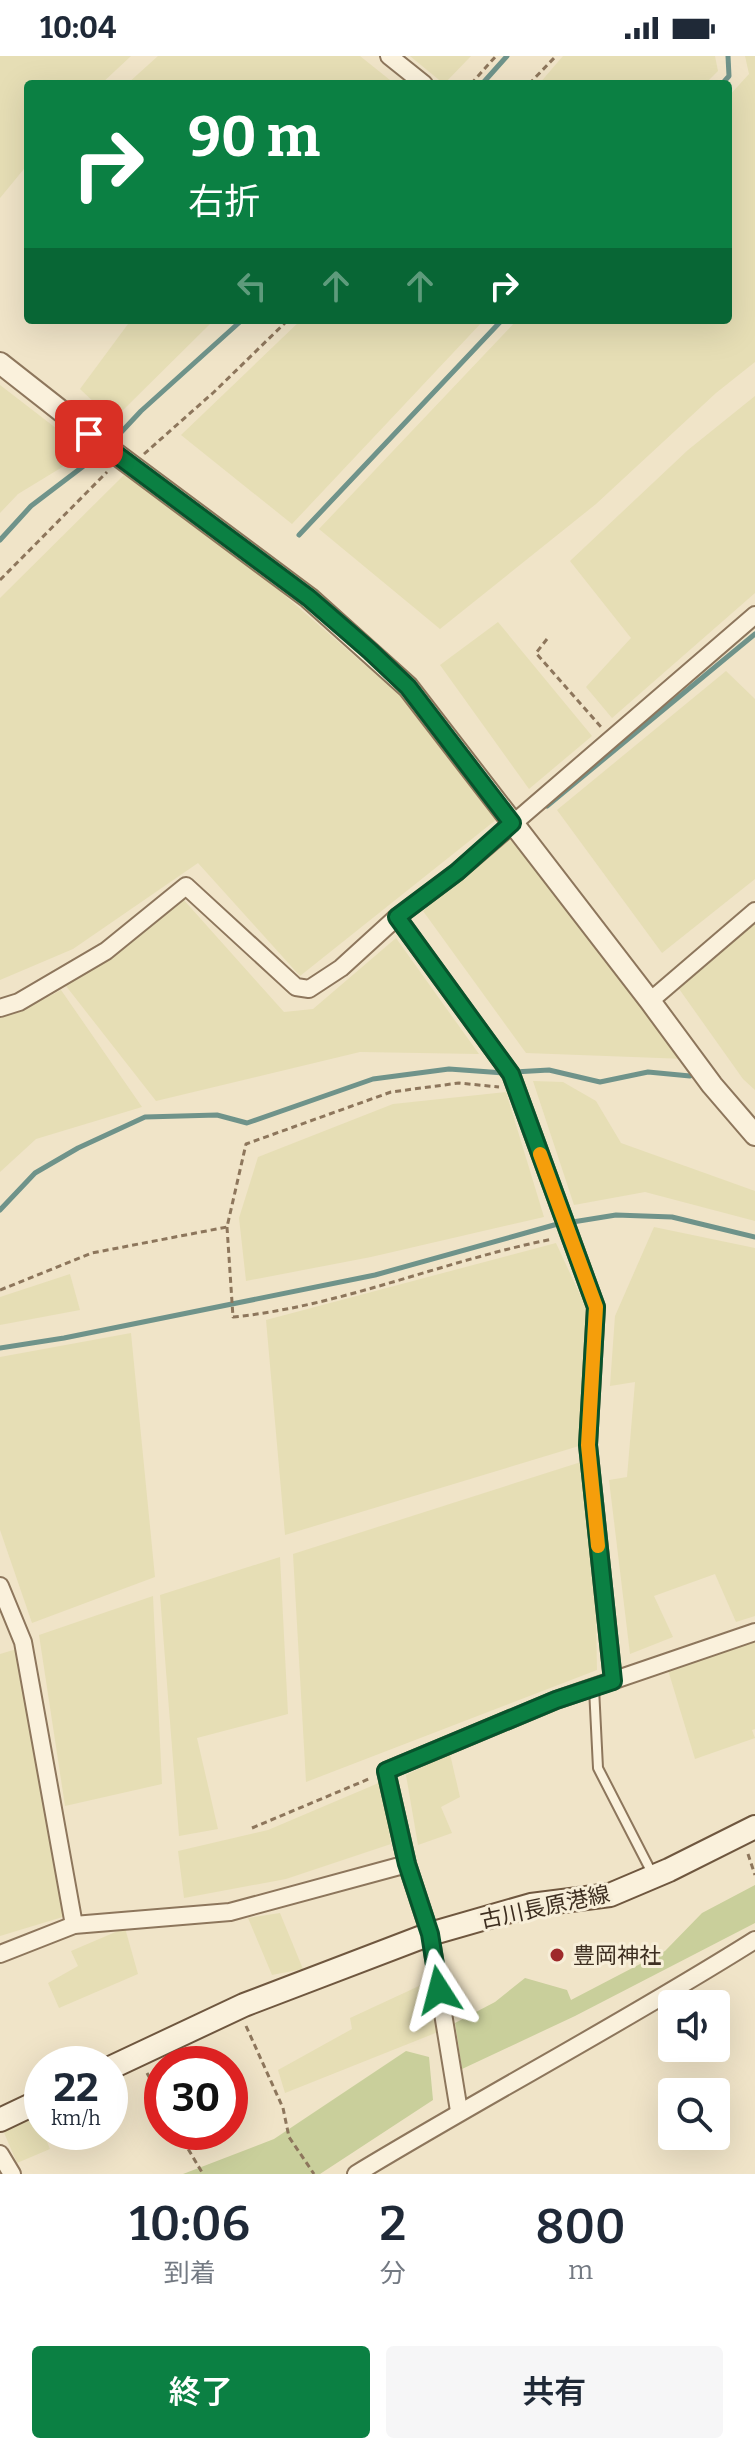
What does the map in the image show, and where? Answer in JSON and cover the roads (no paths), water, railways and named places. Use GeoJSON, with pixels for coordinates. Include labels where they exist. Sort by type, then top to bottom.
{"type":"FeatureCollection","features":[{"type":"Feature","properties":{"kind":"main road","name":"古川長原港線"},"geometry":{"type":"LineString","coordinates":[[128,2060],[238,2008],[430,1934],[531,1905],[610,1895],[748,1831]]}},
{"type":"Feature","properties":{"kind":"main road"},"geometry":{"type":"LineString","coordinates":[[0,2120],[24,2109]]}},
{"type":"Feature","properties":{"kind":"street"},"geometry":{"type":"LineString","coordinates":[[389,56],[419,80]]}},
{"type":"Feature","properties":{"kind":"street"},"geometry":{"type":"LineString","coordinates":[[0,363],[309,598],[408,687],[712,1085],[755,1135]]}},
{"type":"Feature","properties":{"kind":"street"},"geometry":{"type":"LineString","coordinates":[[0,1008],[19,1002],[106,951],[186,886],[296,987],[309,989],[341,968],[397,917],[457,872],[755,615]]}},
{"type":"Feature","properties":{"kind":"street"},"geometry":{"type":"LineString","coordinates":[[650,1001],[755,911]]}},
{"type":"Feature","properties":{"kind":"street"},"geometry":{"type":"LineString","coordinates":[[397,917],[510,1074],[596,1307],[588,1445],[613,1681]]}},
{"type":"Feature","properties":{"kind":"street"},"geometry":{"type":"LineString","coordinates":[[0,1586],[23,1642],[74,1925]]}},
{"type":"Feature","properties":{"kind":"street"},"geometry":{"type":"LineString","coordinates":[[459,2111],[430,1934],[407,1864],[386,1771],[556,1700],[755,1632]]}},
{"type":"Feature","properties":{"kind":"street"},"geometry":{"type":"LineString","coordinates":[[0,1954],[74,1925],[230,1912],[407,1864]]}},
{"type":"Feature","properties":{"kind":"street"},"geometry":{"type":"LineString","coordinates":[[356,2174],[459,2111],[698,1977],[755,1940]]}},
{"type":"Feature","properties":{"kind":"street"},"geometry":{"type":"LineString","coordinates":[[0,2154],[12,2174]]}},
{"type":"Feature","properties":{"kind":"lane"},"geometry":{"type":"LineString","coordinates":[[593,1687],[598,1768],[654,1877]]}},
{"type":"Feature","properties":{"kind":"waterway"},"geometry":{"type":"LineString","coordinates":[[486,80],[507,56]]}},
{"type":"Feature","properties":{"kind":"waterway"},"geometry":{"type":"LineString","coordinates":[[726,80],[729,76],[728,56]]}},
{"type":"Feature","properties":{"kind":"waterway"},"geometry":{"type":"LineString","coordinates":[[112,442],[141,411],[238,324]]}},
{"type":"Feature","properties":{"kind":"waterway"},"geometry":{"type":"LineString","coordinates":[[299,535],[498,324]]}},
{"type":"Feature","properties":{"kind":"waterway"},"geometry":{"type":"LineString","coordinates":[[0,540],[31,506],[102,452]]}},
{"type":"Feature","properties":{"kind":"waterway"},"geometry":{"type":"LineString","coordinates":[[547,806],[755,634]]}},
{"type":"Feature","properties":{"kind":"waterway"},"geometry":{"type":"LineString","coordinates":[[0,1210],[35,1173],[78,1148],[145,1117],[217,1115],[247,1123],[373,1079],[449,1069],[504,1073]]}},
{"type":"Feature","properties":{"kind":"waterway"},"geometry":{"type":"LineString","coordinates":[[514,1072],[549,1070],[600,1082],[648,1072],[690,1076]]}},
{"type":"Feature","properties":{"kind":"waterway"},"geometry":{"type":"LineString","coordinates":[[0,1348],[64,1338],[375,1275],[554,1225],[616,1215],[672,1217],[755,1237]]}},
{"type":"Feature","properties":{"kind":"place","name":"豊岡神社"},"geometry":{"type":"Point","coordinates":[557,1955]}}]}
